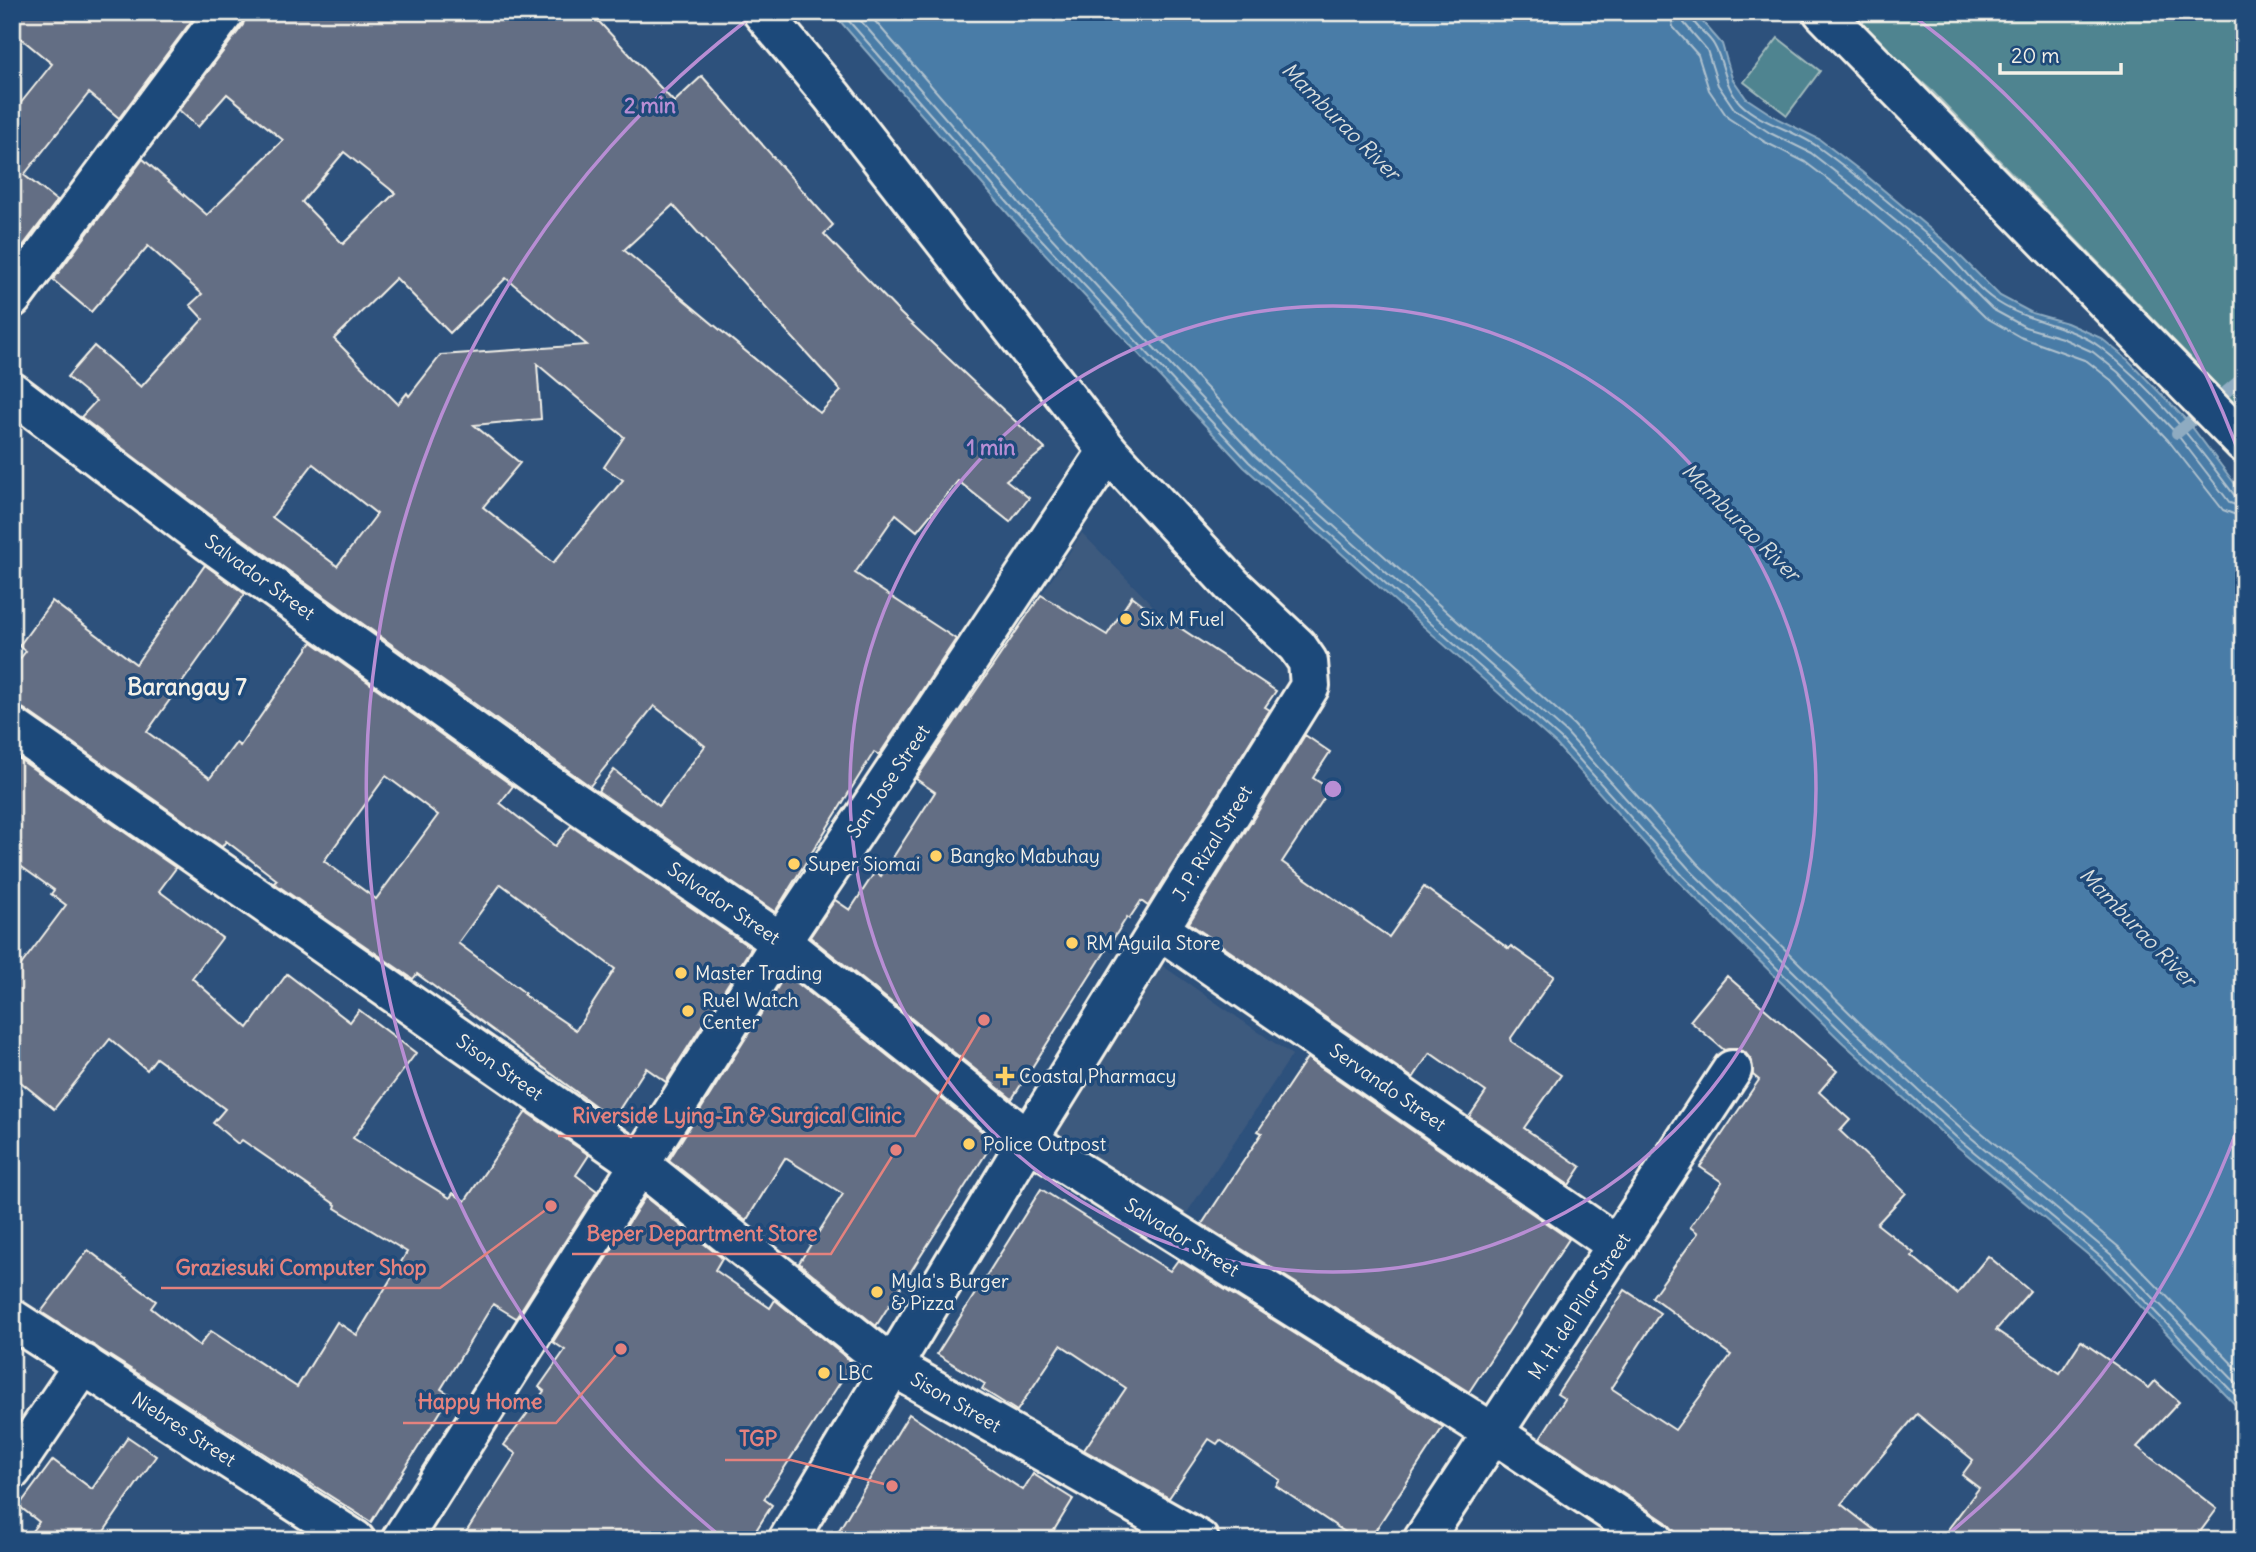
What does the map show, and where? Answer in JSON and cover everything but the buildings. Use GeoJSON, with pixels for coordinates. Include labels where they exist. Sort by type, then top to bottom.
{"type":"FeatureCollection","features":[{"type":"Feature","properties":{"kind":"street"},"geometry":{"type":"LineString","coordinates":[[12,298],[225,12]]}},
{"type":"Feature","properties":{"kind":"street"},"geometry":{"type":"LineString","coordinates":[[762,12],[832,96],[1108,451]]}},
{"type":"Feature","properties":{"kind":"street"},"geometry":{"type":"LineString","coordinates":[[1823,12],[2242,441]]}},
{"type":"Feature","properties":{"kind":"street","name":"Salvador Street"},"geometry":{"type":"LineString","coordinates":[[12,392],[262,579],[538,777],[781,942],[1028,1140],[1495,1434],[1654,1540]]}},
{"type":"Feature","properties":{"kind":"street","name":"J. P. Rizal Street"},"geometry":{"type":"LineString","coordinates":[[788,1540],[1028,1140],[1310,686],[1308,662],[1297,646],[1232,585],[1108,451]]}},
{"type":"Feature","properties":{"kind":"street","name":"San Jose Street"},"geometry":{"type":"LineString","coordinates":[[401,1540],[638,1163],[781,942],[1108,451]]}},
{"type":"Feature","properties":{"kind":"street","name":"Sison Street"},"geometry":{"type":"LineString","coordinates":[[12,727],[638,1163],[892,1366],[1199,1540]]}},
{"type":"Feature","properties":{"kind":"street","name":"Servando Street"},"geometry":{"type":"LineString","coordinates":[[1158,929],[1618,1245]]}},
{"type":"Feature","properties":{"kind":"street","name":"M. H. del Pilar Street"},"geometry":{"type":"LineString","coordinates":[[1423,1540],[1732,1070]]}},
{"type":"Feature","properties":{"kind":"street","name":"Niebres Street"},"geometry":{"type":"LineString","coordinates":[[12,1319],[355,1540]]}},
{"type":"Feature","properties":{"kind":"street"},"geometry":{"type":"LineString","coordinates":[[12,1470],[84,1364]]}},
{"type":"Feature","properties":{"kind":"shaded area","name":"Six M Fuel"},"geometry":{"type":"Polygon","coordinates":[[[1082,533],[1166,619],[1142,657],[1085,619],[1029,705],[987,678],[1082,533]]]}},
{"type":"Feature","properties":{"kind":"shaded area"},"geometry":{"type":"Polygon","coordinates":[[[1157,962],[1292,1055],[1180,1223],[1048,1135],[1157,962]]]}},
{"type":"Feature","properties":{"kind":"green space"},"geometry":{"type":"Polygon","coordinates":[[[1843,12],[2244,12],[2244,413],[1933,92],[1843,12]]]}},
{"type":"Feature","properties":{"kind":"green space"},"geometry":{"type":"Polygon","coordinates":[[[1778,38],[1820,71],[1787,115],[1744,82],[1778,38]]]}},
{"type":"Feature","properties":{"kind":"water","name":"Mamburao River"},"geometry":{"type":"Polygon","coordinates":[[[832,12],[1694,12],[1722,44],[1732,78],[1746,98],[1778,119],[1819,139],[1862,172],[1948,244],[2000,296],[2032,313],[2067,323],[2101,338],[2128,360],[2189,423],[2244,496],[2244,1414],[2104,1268],[1952,1142],[1841,1041],[1678,881],[1556,744],[1244,467],[1010,216],[832,12]]]}},
{"type":"Feature","properties":{"kind":"waterway"},"geometry":{"type":"LineString","coordinates":[[2177,433],[2244,377]]}},
{"type":"Feature","properties":{"kind":"place","name":"Six M Fuel"},"geometry":{"type":"Point","coordinates":[1126,619]}},
{"type":"Feature","properties":{"kind":"place","name":"Bangko Mabuhay"},"geometry":{"type":"Point","coordinates":[936,856]}},
{"type":"Feature","properties":{"kind":"place","name":"Super Siomai"},"geometry":{"type":"Point","coordinates":[794,864]}},
{"type":"Feature","properties":{"kind":"place","name":"RM Aguila Store"},"geometry":{"type":"Point","coordinates":[1072,943]}},
{"type":"Feature","properties":{"kind":"place","name":"Master Trading"},"geometry":{"type":"Point","coordinates":[681,973]}},
{"type":"Feature","properties":{"kind":"place","name":"Ruel Watch Center"},"geometry":{"type":"Point","coordinates":[688,1011]}},
{"type":"Feature","properties":{"kind":"place","name":"Riverside Lying-In & Surgical Clinic"},"geometry":{"type":"Point","coordinates":[984,1020]}},
{"type":"Feature","properties":{"kind":"place","name":"Coastal Pharmacy"},"geometry":{"type":"Point","coordinates":[1005,1076]}},
{"type":"Feature","properties":{"kind":"place","name":"Police Outpost"},"geometry":{"type":"Point","coordinates":[969,1144]}},
{"type":"Feature","properties":{"kind":"place","name":"Beper Department Store"},"geometry":{"type":"Point","coordinates":[896,1150]}},
{"type":"Feature","properties":{"kind":"place","name":"Graziesuki Computer Shop"},"geometry":{"type":"Point","coordinates":[551,1206]}},
{"type":"Feature","properties":{"kind":"place","name":"Myla's Burger & Pizza"},"geometry":{"type":"Point","coordinates":[877,1292]}},
{"type":"Feature","properties":{"kind":"place","name":"Happy Home"},"geometry":{"type":"Point","coordinates":[621,1349]}},
{"type":"Feature","properties":{"kind":"place","name":"LBC"},"geometry":{"type":"Point","coordinates":[824,1373]}},
{"type":"Feature","properties":{"kind":"place","name":"TGP"},"geometry":{"type":"Point","coordinates":[892,1486]}},
{"type":"Feature","properties":{"kind":"district","name":"Barangay 7"},"geometry":{"type":"Point","coordinates":[187,686]}}]}
